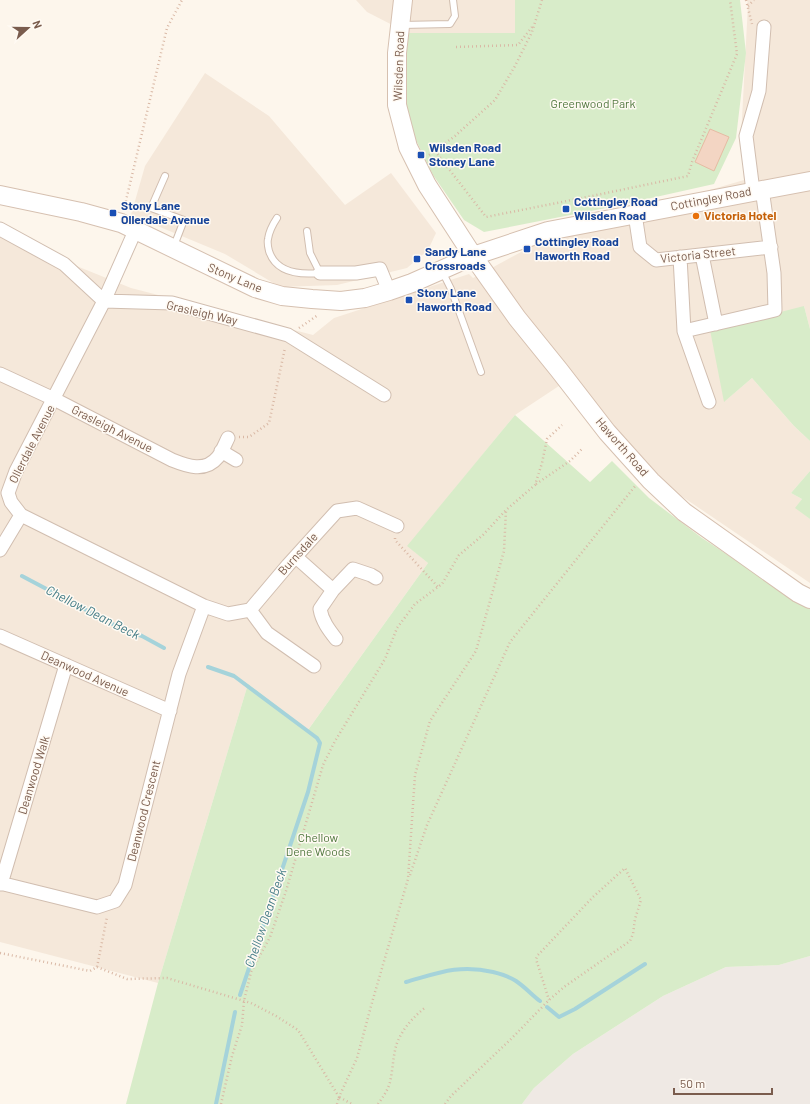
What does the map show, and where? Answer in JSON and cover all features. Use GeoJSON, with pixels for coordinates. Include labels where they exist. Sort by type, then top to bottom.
{"type":"FeatureCollection","features":[{"type":"Feature","properties":{"kind":"main road","name":"Wilsden Road"},"geometry":{"type":"LineString","coordinates":[[403,0],[397,53],[397,105],[408,147],[427,185],[473,256]]}},
{"type":"Feature","properties":{"kind":"main road","name":"Cottingley Road"},"geometry":{"type":"LineString","coordinates":[[473,256],[548,230],[810,181]]}},
{"type":"Feature","properties":{"kind":"main road","name":"Stony Lane"},"geometry":{"type":"LineString","coordinates":[[0,195],[81,212],[128,227],[254,288],[282,296],[312,300],[342,301],[365,298],[412,283],[473,256]]}},
{"type":"Feature","properties":{"kind":"main road","name":"Haworth Road"},"geometry":{"type":"LineString","coordinates":[[473,256],[517,318],[607,432],[645,474],[684,512],[798,593],[810,599]]}},
{"type":"Feature","properties":{"kind":"street"},"geometry":{"type":"LineString","coordinates":[[684,331],[775,310],[774,273],[771,247],[746,136],[759,91],[764,27]]}},
{"type":"Feature","properties":{"kind":"street","name":"Victoria Street"},"geometry":{"type":"LineString","coordinates":[[635,214],[640,247],[656,260],[771,247]]}},
{"type":"Feature","properties":{"kind":"street","name":"Ollerdale Avenue"},"geometry":{"type":"LineString","coordinates":[[128,227],[117,267],[104,301],[54,399],[4,491],[21,515],[204,606]]}},
{"type":"Feature","properties":{"kind":"street"},"geometry":{"type":"LineString","coordinates":[[0,230],[64,264],[104,301]]}},
{"type":"Feature","properties":{"kind":"street"},"geometry":{"type":"LineString","coordinates":[[702,255],[716,324]]}},
{"type":"Feature","properties":{"kind":"street"},"geometry":{"type":"LineString","coordinates":[[680,257],[684,331],[709,402]]}},
{"type":"Feature","properties":{"kind":"street"},"geometry":{"type":"LineString","coordinates":[[320,273],[356,273],[380,269],[389,291]]}},
{"type":"Feature","properties":{"kind":"street","name":"Grasleigh Way"},"geometry":{"type":"LineString","coordinates":[[104,301],[172,303],[288,335],[384,395]]}},
{"type":"Feature","properties":{"kind":"street","name":"Grasleigh Avenue"},"geometry":{"type":"LineString","coordinates":[[0,374],[54,399],[172,460],[187,466],[196,468],[206,466],[218,458],[228,438]]}},
{"type":"Feature","properties":{"kind":"street"},"geometry":{"type":"LineString","coordinates":[[221,451],[236,460]]}},
{"type":"Feature","properties":{"kind":"street","name":"Burnsdale"},"geometry":{"type":"LineString","coordinates":[[250,610],[337,511],[357,508],[397,526]]}},
{"type":"Feature","properties":{"kind":"street"},"geometry":{"type":"LineString","coordinates":[[0,550],[21,515]]}},
{"type":"Feature","properties":{"kind":"street"},"geometry":{"type":"LineString","coordinates":[[296,557],[332,590]]}},
{"type":"Feature","properties":{"kind":"street"},"geometry":{"type":"LineString","coordinates":[[336,639],[327,628],[321,617],[320,609],[332,590],[353,569],[376,578]]}},
{"type":"Feature","properties":{"kind":"street"},"geometry":{"type":"LineString","coordinates":[[204,606],[228,614],[250,610],[267,633],[314,666]]}},
{"type":"Feature","properties":{"kind":"street","name":"Deanwood Crescent"},"geometry":{"type":"LineString","coordinates":[[110,902],[115,901],[125,885],[179,674],[204,606]]}},
{"type":"Feature","properties":{"kind":"street","name":"Deanwood Avenue"},"geometry":{"type":"LineString","coordinates":[[0,636],[170,711]]}},
{"type":"Feature","properties":{"kind":"street","name":"Deanwood Walk"},"geometry":{"type":"LineString","coordinates":[[0,884],[66,665]]}},
{"type":"Feature","properties":{"kind":"street"},"geometry":{"type":"LineString","coordinates":[[0,884],[97,907],[110,902]]}},
{"type":"Feature","properties":{"kind":"lane"},"geometry":{"type":"LineString","coordinates":[[400,25],[450,24],[455,16],[453,0]]}},
{"type":"Feature","properties":{"kind":"lane"},"geometry":{"type":"LineString","coordinates":[[165,176],[151,208],[184,220],[173,249]]}},
{"type":"Feature","properties":{"kind":"lane"},"geometry":{"type":"LineString","coordinates":[[277,218],[267,240],[273,260],[280,267],[293,272],[312,274],[320,273],[310,253],[307,231]]}},
{"type":"Feature","properties":{"kind":"lane"},"geometry":{"type":"LineString","coordinates":[[441,270],[451,289],[481,372]]}},
{"type":"Feature","properties":{"kind":"path"},"geometry":{"type":"LineString","coordinates":[[128,227],[167,28],[182,0]]}},
{"type":"Feature","properties":{"kind":"path"},"geometry":{"type":"LineString","coordinates":[[416,164],[455,136],[495,100],[515,66],[534,25],[542,0]]}},
{"type":"Feature","properties":{"kind":"path"},"geometry":{"type":"LineString","coordinates":[[435,151],[486,217],[688,176],[692,162],[737,54],[730,0]]}},
{"type":"Feature","properties":{"kind":"path"},"geometry":{"type":"LineString","coordinates":[[747,6],[754,0]]}},
{"type":"Feature","properties":{"kind":"path"},"geometry":{"type":"LineString","coordinates":[[456,47],[518,45],[534,25]]}},
{"type":"Feature","properties":{"kind":"path"},"geometry":{"type":"LineString","coordinates":[[228,438],[249,437],[269,423],[288,335],[321,313]]}},
{"type":"Feature","properties":{"kind":"path"},"geometry":{"type":"LineString","coordinates":[[535,485],[542,463],[547,439],[562,425]]}},
{"type":"Feature","properties":{"kind":"path"},"geometry":{"type":"LineString","coordinates":[[221,1104],[232,1056],[242,1025],[244,1001],[251,972],[270,936],[286,891],[323,765],[335,741],[385,658],[397,628],[415,604],[442,584],[459,554],[483,535],[506,510],[535,485],[570,461],[583,448]]}},
{"type":"Feature","properties":{"kind":"path"},"geometry":{"type":"LineString","coordinates":[[337,1104],[357,1058],[408,879],[426,825],[510,642],[645,474]]}},
{"type":"Feature","properties":{"kind":"path"},"geometry":{"type":"LineString","coordinates":[[408,879],[414,775],[430,721],[476,651],[504,551],[506,510]]}},
{"type":"Feature","properties":{"kind":"path"},"geometry":{"type":"LineString","coordinates":[[397,526],[395,540],[438,587]]}},
{"type":"Feature","properties":{"kind":"path"},"geometry":{"type":"LineString","coordinates":[[445,1104],[451,1096],[513,1037],[549,1000],[564,987],[630,941],[641,900],[625,868],[594,897],[538,955],[536,959],[549,1000]]}},
{"type":"Feature","properties":{"kind":"path"},"geometry":{"type":"LineString","coordinates":[[0,953],[90,971],[97,967],[110,902]]}},
{"type":"Feature","properties":{"kind":"path"},"geometry":{"type":"LineString","coordinates":[[97,967],[127,979],[167,978],[251,1002],[298,1030],[339,1097],[352,1104]]}},
{"type":"Feature","properties":{"kind":"path"},"geometry":{"type":"LineString","coordinates":[[378,1104],[390,1082],[392,1062],[398,1042],[405,1029],[417,1014],[426,1007]]}},
{"type":"Feature","properties":{"kind":"shaded area"},"geometry":{"type":"Polygon","coordinates":[[[356,0],[515,0],[516,33],[408,33],[367,12],[356,0]]]}},
{"type":"Feature","properties":{"kind":"shaded area"},"geometry":{"type":"Polygon","coordinates":[[[747,0],[810,0],[810,329],[804,306],[725,401],[752,378],[794,426],[810,441],[810,471],[791,493],[802,499],[796,508],[810,519],[810,583],[671,489],[616,428],[574,376],[515,415],[408,546],[428,563],[308,730],[248,684],[158,983],[0,942],[0,235],[131,288],[313,335],[334,318],[469,274],[473,278],[549,237],[744,180],[741,138],[747,0]]]}},
{"type":"Feature","properties":{"kind":"shaded area"},"geometry":{"type":"Polygon","coordinates":[[[205,73],[269,116],[345,205],[391,173],[436,233],[428,250],[407,268],[337,285],[280,287],[225,254],[131,215],[145,166],[205,73]]]}},
{"type":"Feature","properties":{"kind":"shaded area"},"geometry":{"type":"Polygon","coordinates":[[[810,956],[810,1104],[522,1104],[534,1088],[573,1054],[663,996],[726,967],[779,965],[810,956]]]}},
{"type":"Feature","properties":{"kind":"green space","name":"Greenwood Park"},"geometry":{"type":"Polygon","coordinates":[[[515,0],[740,0],[746,53],[736,138],[714,184],[611,207],[484,232],[464,220],[433,175],[415,138],[404,95],[408,33],[515,33],[515,0]]]}},
{"type":"Feature","properties":{"kind":"green space"},"geometry":{"type":"Polygon","coordinates":[[[804,306],[810,329],[810,441],[794,426],[752,378],[724,402],[710,330],[804,306]]]}},
{"type":"Feature","properties":{"kind":"green space","name":"Chellow Dene Woods"},"geometry":{"type":"Polygon","coordinates":[[[515,415],[590,482],[612,461],[649,498],[702,538],[810,609],[810,956],[779,965],[726,967],[663,996],[573,1054],[534,1088],[522,1104],[126,1104],[158,983],[248,684],[308,730],[428,563],[407,546],[515,415]]]}},
{"type":"Feature","properties":{"kind":"green space"},"geometry":{"type":"Polygon","coordinates":[[[810,471],[810,519],[795,508],[802,499],[791,493],[810,471]]]}},
{"type":"Feature","properties":{"kind":"building"},"geometry":{"type":"Polygon","coordinates":[[[710,129],[729,137],[714,171],[695,162],[710,129]]]}},
{"type":"Feature","properties":{"kind":"waterway","name":"Chellow Dean Beck"},"geometry":{"type":"LineString","coordinates":[[22,576],[122,629],[142,636],[164,648]]}},
{"type":"Feature","properties":{"kind":"waterway","name":"Chellow Dean Beck"},"geometry":{"type":"LineString","coordinates":[[208,667],[234,676],[317,738],[320,743],[308,792],[240,995]]}},
{"type":"Feature","properties":{"kind":"waterway"},"geometry":{"type":"LineString","coordinates":[[547,1007],[559,1017],[575,1009],[645,964]]}},
{"type":"Feature","properties":{"kind":"waterway"},"geometry":{"type":"LineString","coordinates":[[406,982],[459,969],[481,970],[493,972],[514,980],[540,1001]]}},
{"type":"Feature","properties":{"kind":"waterway","name":"Chellow Dean Beck"},"geometry":{"type":"LineString","coordinates":[[216,1104],[235,1012]]}},
{"type":"Feature","properties":{"kind":"place","name":"Wilsden Road Stoney Lane"},"geometry":{"type":"Point","coordinates":[421,155]}},
{"type":"Feature","properties":{"kind":"place","name":"Cottingley Road Wilsden Road"},"geometry":{"type":"Point","coordinates":[566,209]}},
{"type":"Feature","properties":{"kind":"place","name":"Stony Lane Ollerdale Avenue"},"geometry":{"type":"Point","coordinates":[113,213]}},
{"type":"Feature","properties":{"kind":"place","name":"Victoria Hotel"},"geometry":{"type":"Point","coordinates":[696,216]}},
{"type":"Feature","properties":{"kind":"place","name":"Cottingley Road Haworth Road"},"geometry":{"type":"Point","coordinates":[527,249]}},
{"type":"Feature","properties":{"kind":"place","name":"Sandy Lane Crossroads"},"geometry":{"type":"Point","coordinates":[417,259]}},
{"type":"Feature","properties":{"kind":"place","name":"Stony Lane Haworth Road"},"geometry":{"type":"Point","coordinates":[409,300]}}]}
